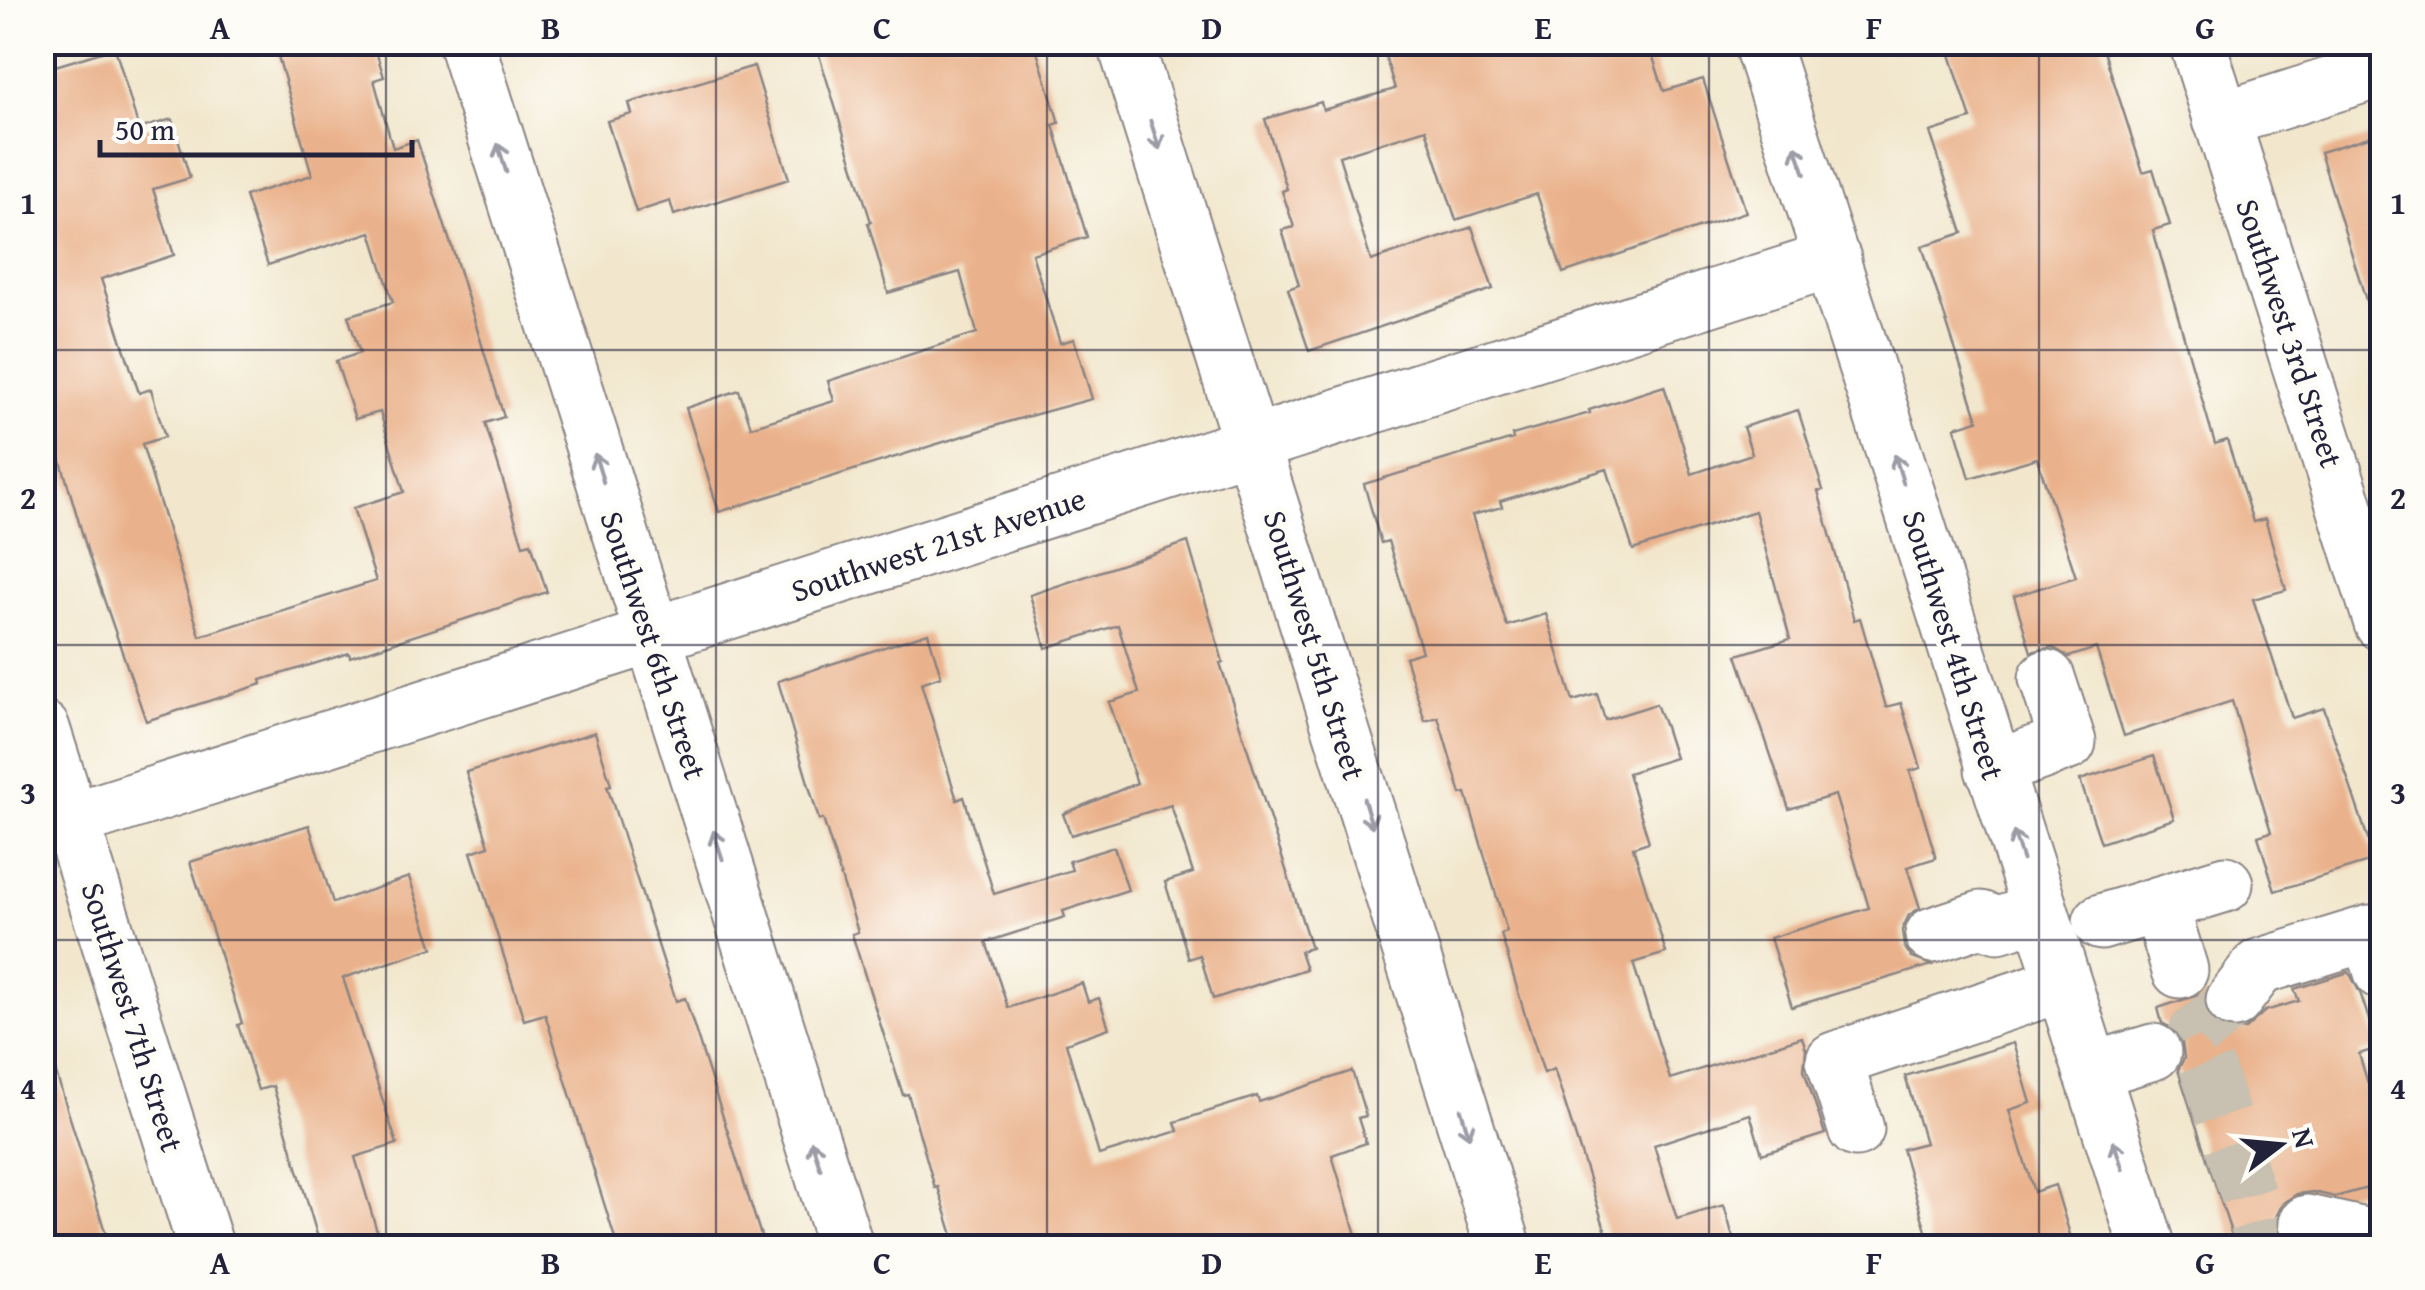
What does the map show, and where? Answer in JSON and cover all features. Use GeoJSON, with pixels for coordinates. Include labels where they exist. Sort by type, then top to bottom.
{"type":"FeatureCollection","features":[{"type":"Feature","properties":{"kind":"street","name":"Southwest 6th Street"},"geometry":{"type":"LineString","coordinates":[[466,42],[846,1248]]}},
{"type":"Feature","properties":{"kind":"street","name":"Southwest 5th Street"},"geometry":{"type":"LineString","coordinates":[[1125,42],[1504,1248]]}},
{"type":"Feature","properties":{"kind":"street","name":"Southwest 4th Street"},"geometry":{"type":"LineString","coordinates":[[1761,42],[2148,1248]]}},
{"type":"Feature","properties":{"kind":"street","name":"Southwest 3rd Street"},"geometry":{"type":"LineString","coordinates":[[2196,42],[2382,622]]}},
{"type":"Feature","properties":{"kind":"street"},"geometry":{"type":"LineString","coordinates":[[2222,120],[2382,69]]}},
{"type":"Feature","properties":{"kind":"street","name":"Southwest 21st Avenue"},"geometry":{"type":"LineString","coordinates":[[57,825],[1833,258]]}},
{"type":"Feature","properties":{"kind":"street"},"geometry":{"type":"LineString","coordinates":[[1993,769],[2068,742],[2047,678]]}},
{"type":"Feature","properties":{"kind":"street","name":"Southwest 7th Street"},"geometry":{"type":"LineString","coordinates":[[42,728],[57,825],[206,1248]]}},
{"type":"Feature","properties":{"kind":"street"},"geometry":{"type":"LineString","coordinates":[[2101,922],[2224,884]]}},
{"type":"Feature","properties":{"kind":"street"},"geometry":{"type":"LineString","coordinates":[[2160,904],[2180,970]]}},
{"type":"Feature","properties":{"kind":"street"},"geometry":{"type":"LineString","coordinates":[[1933,935],[1981,918],[1998,925],[2039,912]]}},
{"type":"Feature","properties":{"kind":"street"},"geometry":{"type":"LineString","coordinates":[[2234,1000],[2258,967],[2370,933],[2382,972]]}},
{"type":"Feature","properties":{"kind":"street"},"geometry":{"type":"LineString","coordinates":[[1856,1128],[1834,1060],[2062,984]]}},
{"type":"Feature","properties":{"kind":"street"},"geometry":{"type":"LineString","coordinates":[[2091,1072],[2153,1052]]}},
{"type":"Feature","properties":{"kind":"street"},"geometry":{"type":"LineString","coordinates":[[2307,1223],[2370,1238],[2382,1233]]}},
{"type":"Feature","properties":{"kind":"building"},"geometry":{"type":"Polygon","coordinates":[[[274,42],[373,42],[384,77],[374,80],[393,148],[417,140],[456,260],[504,417],[485,423],[523,545],[531,543],[547,592],[350,657],[349,653],[261,680],[262,684],[146,721],[88,553],[42,397],[42,316],[52,313],[42,284],[42,70],[115,48],[139,129],[172,119],[190,178],[153,189],[174,255],[101,279],[139,393],[151,389],[165,437],[142,444],[200,636],[376,581],[353,508],[404,492],[380,412],[355,419],[336,361],[360,353],[348,316],[393,302],[371,232],[268,265],[245,196],[312,175],[274,42]]]}},
{"type":"Feature","properties":{"kind":"building"},"geometry":{"type":"Polygon","coordinates":[[[815,42],[1034,42],[1059,123],[1053,125],[1087,237],[1032,254],[1060,343],[1074,339],[1092,399],[719,512],[686,408],[739,390],[751,427],[834,401],[828,381],[977,333],[960,272],[888,293],[868,223],[871,222],[815,42]]]}},
{"type":"Feature","properties":{"kind":"building"},"geometry":{"type":"Polygon","coordinates":[[[1418,42],[1648,42],[1664,91],[1703,79],[1746,212],[1563,273],[1537,194],[1456,220],[1426,129],[1339,156],[1371,261],[1472,227],[1493,289],[1309,351],[1288,289],[1299,285],[1282,230],[1294,227],[1282,191],[1287,189],[1265,119],[1321,102],[1323,110],[1395,89],[1384,52],[1418,42]]]}},
{"type":"Feature","properties":{"kind":"building"},"geometry":{"type":"Polygon","coordinates":[[[1946,42],[2101,42],[2143,172],[2153,169],[2170,225],[2153,230],[2215,444],[2227,440],[2253,522],[2265,519],[2286,590],[2253,599],[2292,718],[2324,708],[2375,860],[2275,891],[2258,836],[2271,832],[2232,701],[2124,736],[2096,648],[2069,657],[2052,647],[2031,652],[2014,596],[2076,577],[2037,458],[1970,478],[1955,427],[1978,420],[1922,246],[1963,233],[1930,132],[1971,119],[1946,42]]]}},
{"type":"Feature","properties":{"kind":"building"},"geometry":{"type":"Polygon","coordinates":[[[754,66],[789,179],[674,215],[670,201],[636,212],[607,121],[632,114],[629,103],[754,66]]]}},
{"type":"Feature","properties":{"kind":"building"},"geometry":{"type":"Polygon","coordinates":[[[2382,133],[2382,328],[2375,329],[2320,152],[2382,133]]]}},
{"type":"Feature","properties":{"kind":"building"},"geometry":{"type":"Polygon","coordinates":[[[1664,386],[1692,474],[1752,454],[1743,427],[1798,410],[1823,490],[1818,491],[1854,620],[1860,618],[1886,707],[1901,703],[1921,768],[1910,771],[1936,858],[1907,867],[1920,908],[1909,915],[1902,930],[1904,946],[1912,958],[1932,965],[1792,1007],[1770,938],[1869,908],[1835,795],[1789,809],[1737,655],[1790,639],[1755,511],[1633,550],[1607,469],[1500,501],[1502,507],[1472,515],[1507,626],[1546,614],[1573,701],[1597,694],[1605,720],[1656,704],[1665,727],[1675,758],[1628,773],[1649,842],[1633,847],[1666,953],[1633,963],[1670,1079],[1802,1037],[1806,1049],[1804,1070],[1825,1134],[1762,1154],[1750,1114],[1654,1145],[1677,1219],[1724,1205],[1736,1248],[1611,1248],[1554,1069],[1544,1073],[1525,1015],[1501,934],[1507,932],[1466,793],[1461,794],[1438,717],[1425,721],[1405,657],[1422,652],[1388,541],[1381,543],[1364,484],[1513,439],[1512,435],[1664,386]]]}},
{"type":"Feature","properties":{"kind":"building"},"geometry":{"type":"Polygon","coordinates":[[[1188,542],[1223,662],[1220,663],[1311,948],[1300,951],[1306,969],[1213,999],[1200,955],[1189,959],[1165,882],[1193,873],[1171,805],[1071,835],[1063,814],[1137,783],[1109,702],[1139,693],[1118,625],[1046,648],[1030,595],[1188,542]]]}},
{"type":"Feature","properties":{"kind":"building"},"geometry":{"type":"Polygon","coordinates":[[[928,633],[941,676],[921,683],[957,800],[964,797],[994,894],[1072,870],[1069,861],[1114,847],[1128,890],[1063,911],[1065,917],[986,942],[1008,1008],[1082,983],[1088,1002],[1099,998],[1109,1028],[1066,1043],[1099,1155],[1178,1131],[1175,1122],[1257,1096],[1259,1102],[1352,1071],[1366,1116],[1358,1118],[1366,1143],[1332,1155],[1360,1248],[957,1248],[908,1094],[903,1095],[872,998],[852,934],[858,932],[823,819],[819,820],[778,681],[928,633]]]}},
{"type":"Feature","properties":{"kind":"building"},"geometry":{"type":"Polygon","coordinates":[[[595,732],[611,785],[607,786],[676,1001],[685,998],[762,1239],[734,1248],[618,1248],[545,1014],[524,1020],[471,852],[489,846],[466,772],[595,732]]]}},
{"type":"Feature","properties":{"kind":"building"},"geometry":{"type":"Polygon","coordinates":[[[2154,756],[2174,819],[2101,843],[2080,780],[2154,756]]]}},
{"type":"Feature","properties":{"kind":"building"},"geometry":{"type":"Polygon","coordinates":[[[309,825],[333,903],[409,877],[433,948],[343,978],[397,1144],[355,1157],[382,1248],[321,1248],[273,1086],[258,1090],[238,1025],[242,1023],[190,862],[309,825]]]}},
{"type":"Feature","properties":{"kind":"building"},"geometry":{"type":"Polygon","coordinates":[[[2349,972],[2361,995],[2378,1048],[2359,1054],[2382,1129],[2382,1184],[2335,1197],[2313,1192],[2297,1194],[2283,1203],[2276,1217],[2278,1233],[2288,1248],[2236,1248],[2178,1070],[2184,1058],[2182,1042],[2175,1030],[2162,1023],[2158,1008],[2204,993],[2205,1011],[2214,1024],[2229,1031],[2245,1029],[2265,1011],[2299,1001],[2294,989],[2349,972]]]}},
{"type":"Feature","properties":{"kind":"building"},"geometry":{"type":"Polygon","coordinates":[[[2013,1043],[2031,1103],[2009,1110],[2034,1192],[2055,1185],[2074,1248],[1931,1248],[1902,1149],[1925,1143],[1905,1076],[2013,1043]]]}},
{"type":"Feature","properties":{"kind":"building"},"geometry":{"type":"Polygon","coordinates":[[[50,1054],[110,1248],[42,1248],[42,1055],[50,1054]]]}},
{"type":"Feature","properties":{"kind":"tunnel"},"geometry":{"type":"LineString","coordinates":[[2234,1000],[2196,1033],[2265,1248]]}}]}
